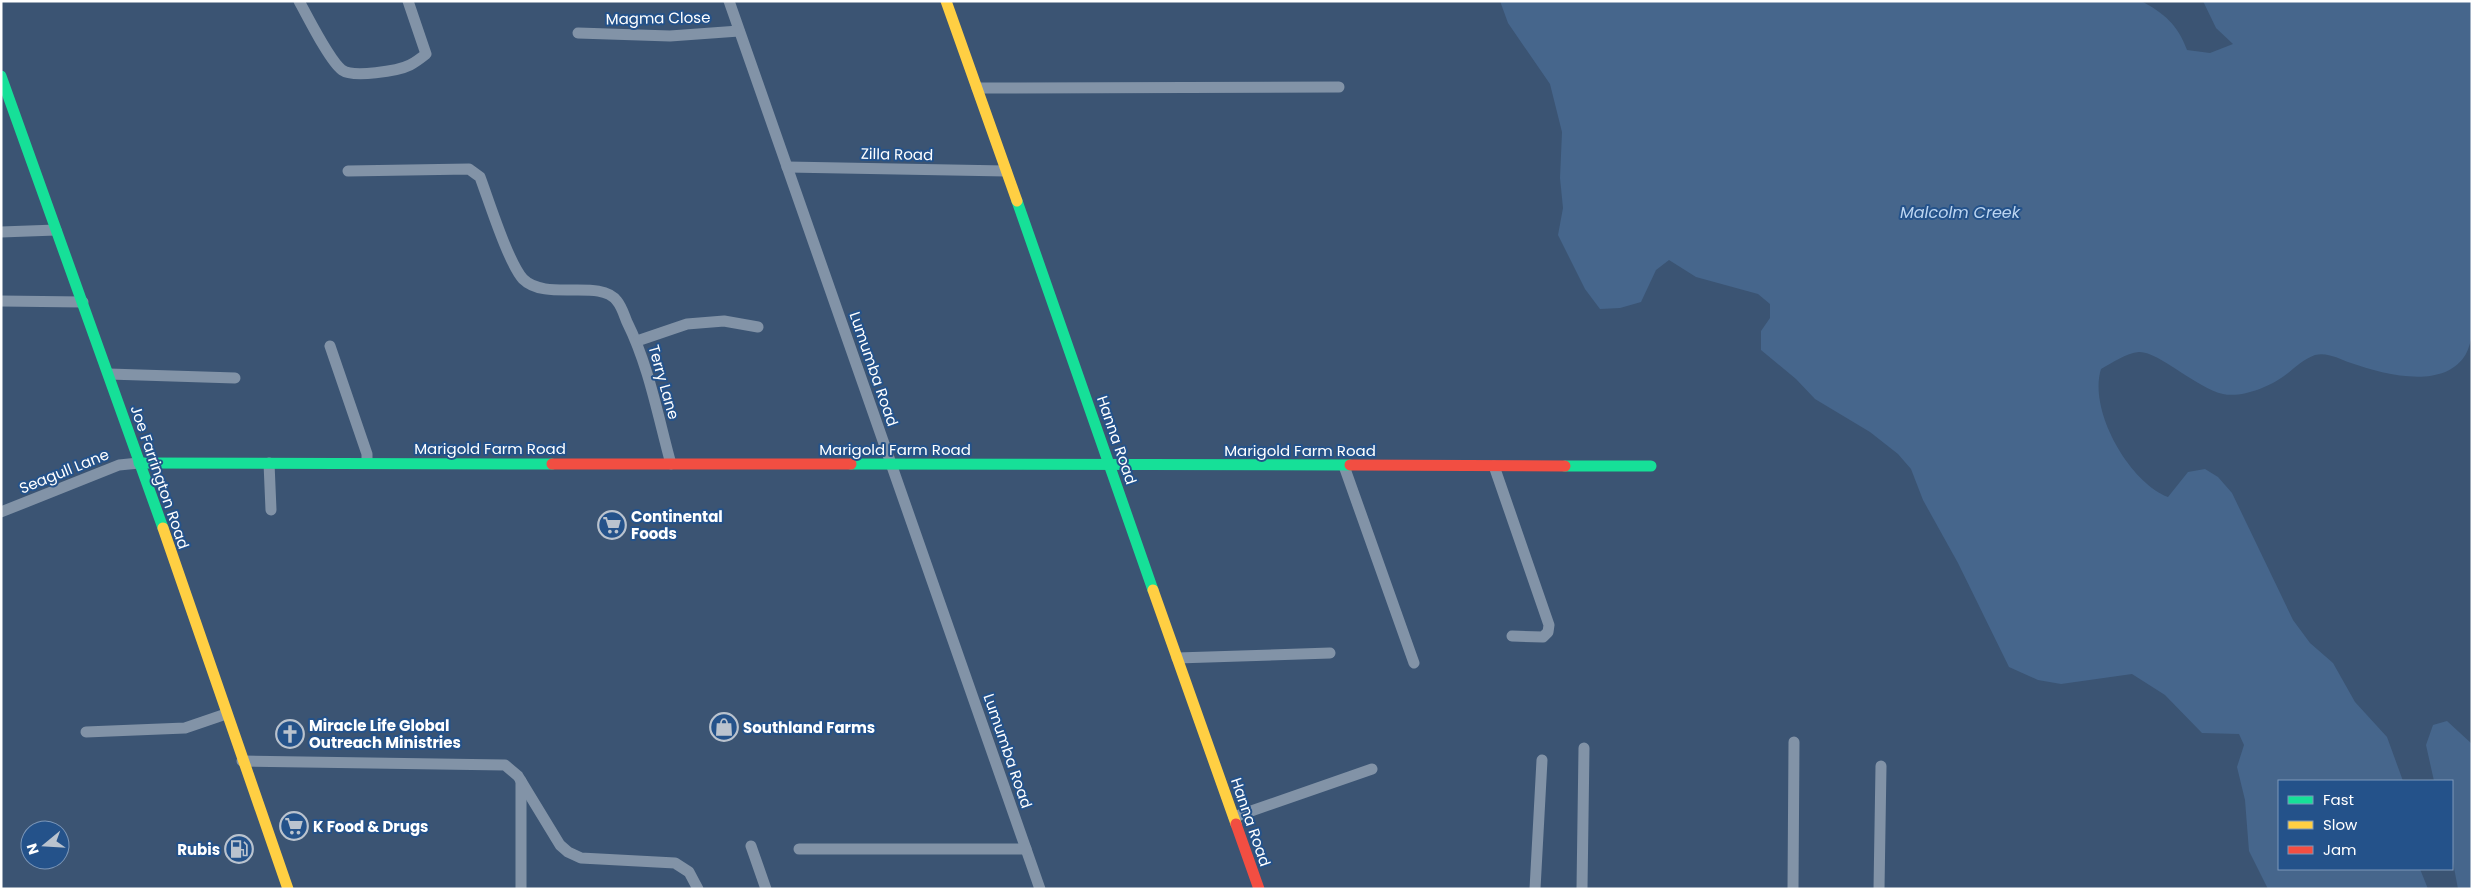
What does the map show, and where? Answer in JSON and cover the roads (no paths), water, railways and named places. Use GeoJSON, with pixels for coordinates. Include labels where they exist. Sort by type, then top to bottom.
{"type":"FeatureCollection","features":[{"type":"Feature","properties":{"kind":"street"},"geometry":{"type":"LineString","coordinates":[[299,1],[333,59],[343,70],[355,73],[394,71],[410,65],[426,54],[408,1]]}},
{"type":"Feature","properties":{"kind":"street","name":"Lumumba Road"},"geometry":{"type":"LineString","coordinates":[[728,1],[1040,889]]}},
{"type":"Feature","properties":{"kind":"street","name":"Hanna Road"},"geometry":{"type":"LineString","coordinates":[[946,1],[1259,889]]}},
{"type":"Feature","properties":{"kind":"street","name":"Magma Close"},"geometry":{"type":"LineString","coordinates":[[578,33],[670,36],[739,31]]}},
{"type":"Feature","properties":{"kind":"street","name":"Joe Farrington Road"},"geometry":{"type":"LineString","coordinates":[[1,76],[109,374],[288,889]]}},
{"type":"Feature","properties":{"kind":"street"},"geometry":{"type":"LineString","coordinates":[[977,88],[1339,87]]}},
{"type":"Feature","properties":{"kind":"street","name":"Zilla Road"},"geometry":{"type":"LineString","coordinates":[[787,167],[1006,171]]}},
{"type":"Feature","properties":{"kind":"street"},"geometry":{"type":"LineString","coordinates":[[348,171],[469,169],[480,177],[514,264],[524,280],[535,286],[558,291],[600,291],[617,300],[637,341]]}},
{"type":"Feature","properties":{"kind":"street"},"geometry":{"type":"LineString","coordinates":[[1,232],[56,230]]}},
{"type":"Feature","properties":{"kind":"street"},"geometry":{"type":"LineString","coordinates":[[1,301],[83,302]]}},
{"type":"Feature","properties":{"kind":"street","name":"Terry Lane"},"geometry":{"type":"LineString","coordinates":[[671,464],[637,341],[687,324],[724,321],[758,327]]}},
{"type":"Feature","properties":{"kind":"street"},"geometry":{"type":"LineString","coordinates":[[330,346],[367,454],[367,463]]}},
{"type":"Feature","properties":{"kind":"street"},"geometry":{"type":"LineString","coordinates":[[109,374],[235,378]]}},
{"type":"Feature","properties":{"kind":"street","name":"Marigold Farm Road"},"geometry":{"type":"LineString","coordinates":[[139,463],[1651,466]]}},
{"type":"Feature","properties":{"kind":"street","name":"Seagull Lane"},"geometry":{"type":"LineString","coordinates":[[1,512],[119,465],[139,463]]}},
{"type":"Feature","properties":{"kind":"street"},"geometry":{"type":"LineString","coordinates":[[269,463],[271,510]]}},
{"type":"Feature","properties":{"kind":"street"},"geometry":{"type":"LineString","coordinates":[[1344,466],[1414,663]]}},
{"type":"Feature","properties":{"kind":"street"},"geometry":{"type":"LineString","coordinates":[[1494,466],[1549,625],[1548,632],[1542,637],[1512,636]]}},
{"type":"Feature","properties":{"kind":"street"},"geometry":{"type":"LineString","coordinates":[[1177,658],[1330,653]]}},
{"type":"Feature","properties":{"kind":"street"},"geometry":{"type":"LineString","coordinates":[[86,732],[185,728],[226,714]]}},
{"type":"Feature","properties":{"kind":"street"},"geometry":{"type":"LineString","coordinates":[[1793,889],[1794,742]]}},
{"type":"Feature","properties":{"kind":"street"},"geometry":{"type":"LineString","coordinates":[[1582,889],[1584,748]]}},
{"type":"Feature","properties":{"kind":"street"},"geometry":{"type":"LineString","coordinates":[[1535,889],[1542,760]]}},
{"type":"Feature","properties":{"kind":"street"},"geometry":{"type":"LineString","coordinates":[[242,761],[490,763],[508,766],[521,780],[560,845],[568,852],[581,858],[675,864],[692,876],[698,889]]}},
{"type":"Feature","properties":{"kind":"street"},"geometry":{"type":"LineString","coordinates":[[1879,889],[1881,766]]}},
{"type":"Feature","properties":{"kind":"street"},"geometry":{"type":"LineString","coordinates":[[1234,817],[1372,769]]}},
{"type":"Feature","properties":{"kind":"street"},"geometry":{"type":"LineString","coordinates":[[521,780],[521,889]]}},
{"type":"Feature","properties":{"kind":"street"},"geometry":{"type":"LineString","coordinates":[[751,846],[766,889]]}},
{"type":"Feature","properties":{"kind":"street"},"geometry":{"type":"LineString","coordinates":[[799,849],[1026,849]]}},
{"type":"Feature","properties":{"kind":"water","name":"Malcolm Creek"},"geometry":{"type":"Polygon","coordinates":[[[1500,1],[2141,1],[2157,10],[2175,27],[2187,50],[2210,53],[2233,44],[2216,28],[2203,1],[2472,1],[2472,336],[2464,357],[2454,367],[2441,373],[2427,376],[2411,376],[2395,375],[2320,354],[2311,357],[2271,384],[2255,391],[2230,395],[2213,391],[2157,357],[2139,352],[2124,356],[2101,369],[2099,386],[2100,404],[2106,424],[2115,443],[2126,461],[2153,489],[2168,497],[2188,472],[2205,469],[2218,477],[2232,493],[2293,620],[2310,643],[2333,663],[2355,702],[2387,737],[2403,780],[2278,780],[2278,870],[2420,870],[2428,889],[2268,889],[2249,851],[2245,800],[2237,767],[2244,745],[2239,734],[2202,733],[2165,695],[2132,674],[2061,684],[2038,680],[2009,667],[1958,563],[1923,500],[1911,469],[1898,454],[1870,432],[1815,399],[1796,379],[1761,350],[1761,331],[1770,318],[1770,304],[1758,294],[1696,277],[1669,260],[1656,270],[1641,302],[1620,308],[1600,309],[1585,289],[1558,235],[1563,208],[1560,178],[1562,132],[1550,84],[1508,23],[1500,1]]]}},
{"type":"Feature","properties":{"kind":"water"},"geometry":{"type":"Polygon","coordinates":[[[2447,721],[2472,744],[2472,889],[2458,889],[2453,862],[2453,780],[2434,780],[2426,745],[2433,725],[2447,721]]]}},
{"type":"Feature","properties":{"kind":"place","name":"Continental Foods"},"geometry":{"type":"Point","coordinates":[612,525]}},
{"type":"Feature","properties":{"kind":"place","name":"Southland Farms"},"geometry":{"type":"Point","coordinates":[724,727]}},
{"type":"Feature","properties":{"kind":"place","name":"Miracle Life Global Outreach Ministries"},"geometry":{"type":"Point","coordinates":[290,734]}},
{"type":"Feature","properties":{"kind":"place","name":"K Food & Drugs"},"geometry":{"type":"Point","coordinates":[294,826]}},
{"type":"Feature","properties":{"kind":"place","name":"Rubis"},"geometry":{"type":"Point","coordinates":[239,849]}}]}
